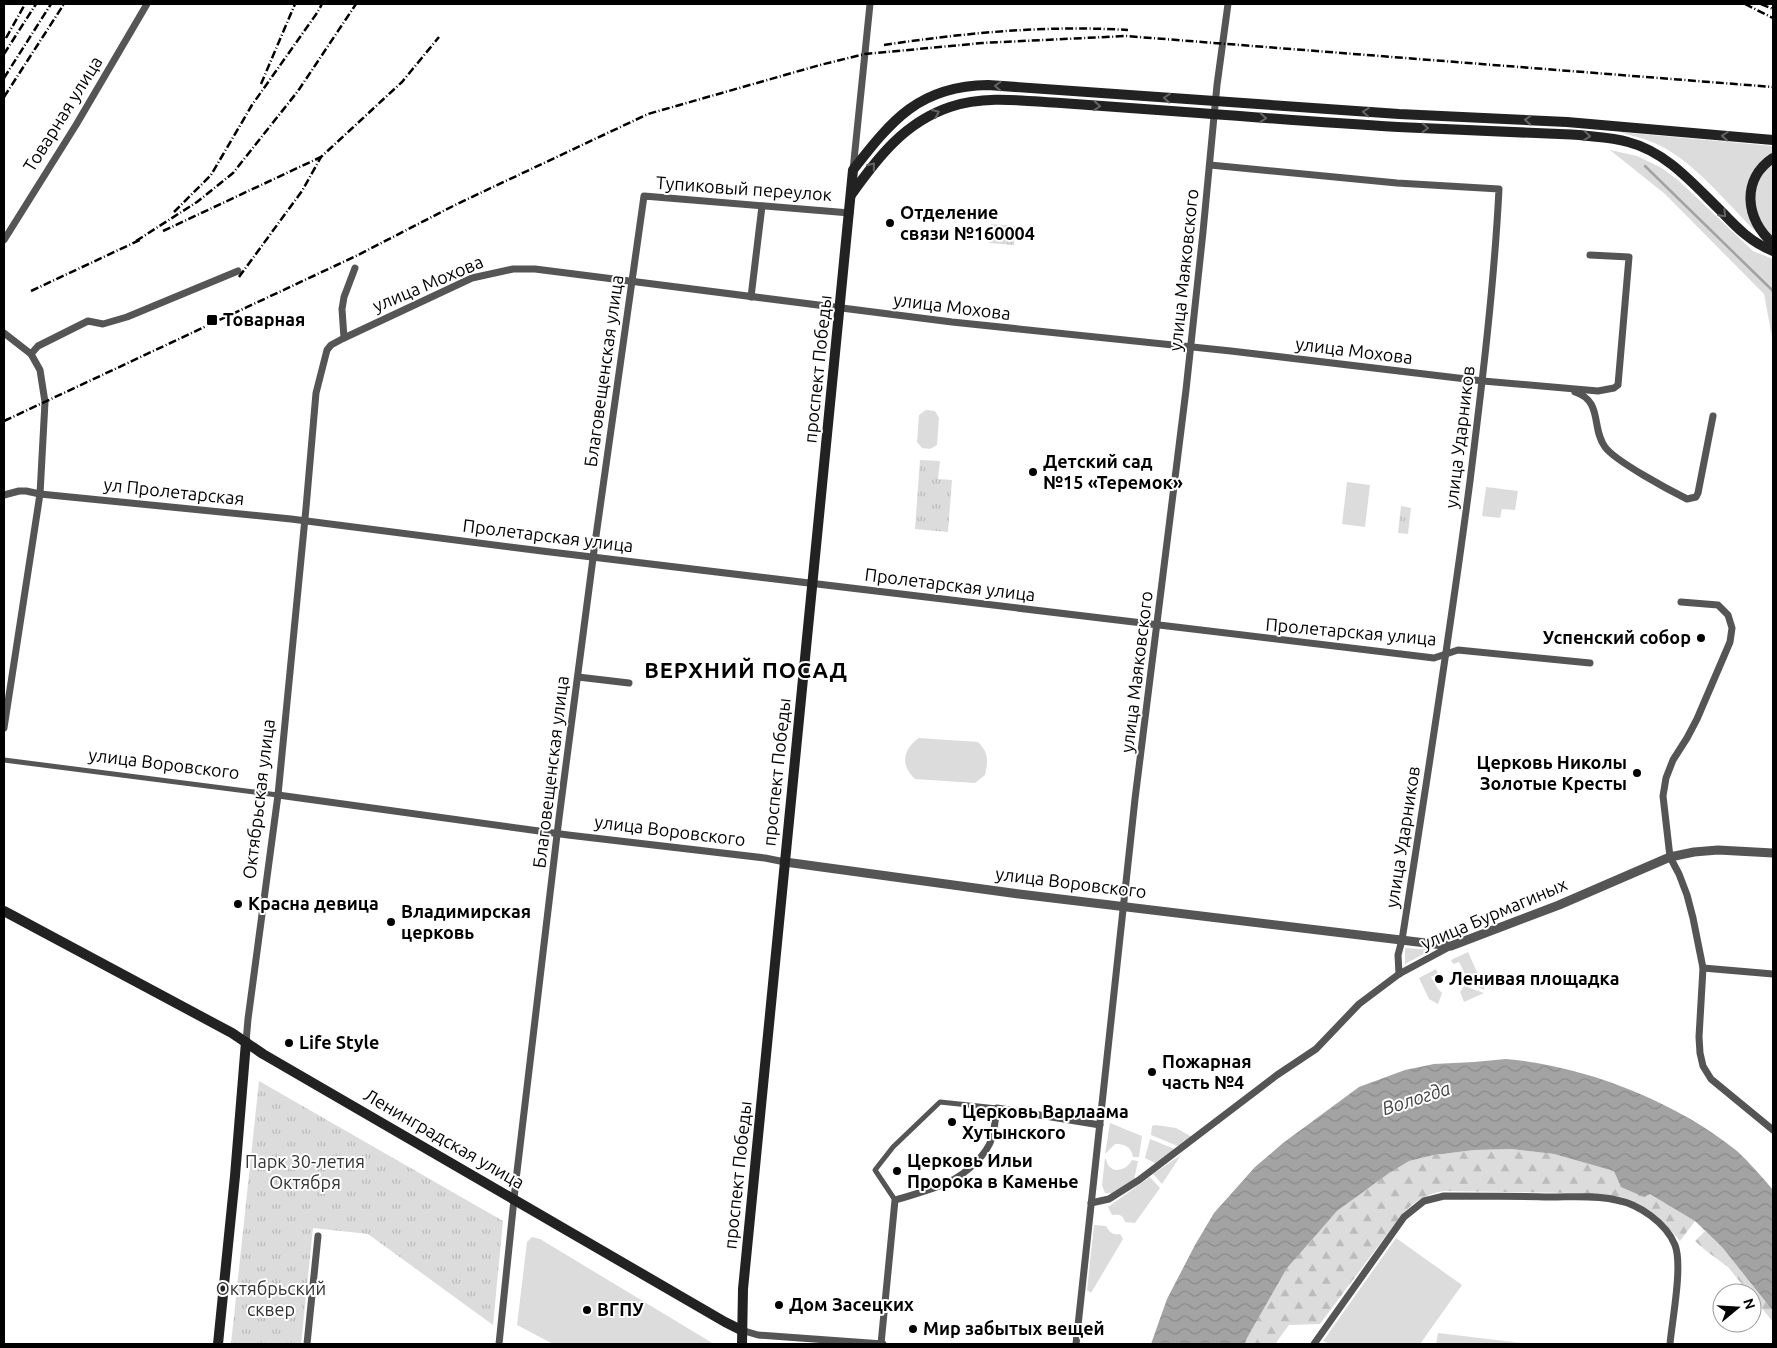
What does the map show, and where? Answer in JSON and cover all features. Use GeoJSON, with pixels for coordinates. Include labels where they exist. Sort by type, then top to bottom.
{"type":"FeatureCollection","features":[{"type":"Feature","properties":{"kind":"main road"},"geometry":{"type":"LineString","coordinates":[[853,170],[882,133],[900,115],[924,100],[956,89],[978,86],[1006,86],[1399,114],[1567,122],[1773,140]]}},
{"type":"Feature","properties":{"kind":"main road"},"geometry":{"type":"LineString","coordinates":[[851,195],[870,168],[889,146],[905,131],[927,116],[962,104],[1008,100],[1399,127],[1570,134],[1629,142],[1644,147],[1664,159],[1683,174],[1753,241],[1773,251]]}},
{"type":"Feature","properties":{"kind":"main road"},"geometry":{"type":"LineString","coordinates":[[1773,158],[1759,170],[1750,193],[1751,211],[1756,223],[1773,243]]}},
{"type":"Feature","properties":{"kind":"main road","name":"проспект Победы"},"geometry":{"type":"LineString","coordinates":[[742,1344],[743,1289],[841,309],[853,170]]}},
{"type":"Feature","properties":{"kind":"main road","name":"Ленинградская улица"},"geometry":{"type":"LineString","coordinates":[[4,911],[172,1000],[246,1042],[741,1330]]}},
{"type":"Feature","properties":{"kind":"main road","name":"Октябрьская улица"},"geometry":{"type":"LineString","coordinates":[[218,1344],[246,1042]]}},
{"type":"Feature","properties":{"kind":"street","name":"Товарная улица"},"geometry":{"type":"LineString","coordinates":[[4,240],[76,125],[148,4]]}},
{"type":"Feature","properties":{"kind":"street","name":"проспект Победы"},"geometry":{"type":"LineString","coordinates":[[853,170],[870,4]]}},
{"type":"Feature","properties":{"kind":"street","name":"улица Маяковского"},"geometry":{"type":"LineString","coordinates":[[1076,1344],[1135,799],[1191,347],[1215,102],[1228,4]]}},
{"type":"Feature","properties":{"kind":"street","name":"улица Ударников"},"geometry":{"type":"LineString","coordinates":[[1210,165],[1397,183],[1499,189],[1497,241],[1483,381],[1447,655],[1402,940],[1398,955],[1399,974]]}},
{"type":"Feature","properties":{"kind":"street","name":"Тупиковый переулок"},"geometry":{"type":"LineString","coordinates":[[643,205],[644,196],[850,212]]}},
{"type":"Feature","properties":{"kind":"street","name":"Благовещенская улица"},"geometry":{"type":"LineString","coordinates":[[499,1344],[516,1180],[557,834],[593,557],[643,205]]}},
{"type":"Feature","properties":{"kind":"street"},"geometry":{"type":"LineString","coordinates":[[752,297],[762,206]]}},
{"type":"Feature","properties":{"kind":"street","name":"улица Мохова"},"geometry":{"type":"LineString","coordinates":[[344,338],[472,278],[493,272],[535,269],[841,309],[1483,381],[1570,390],[1607,391],[1618,385],[1629,257],[1590,255]]}},
{"type":"Feature","properties":{"kind":"street"},"geometry":{"type":"LineString","coordinates":[[344,338],[342,309],[344,297],[355,268]]}},
{"type":"Feature","properties":{"kind":"street"},"geometry":{"type":"LineString","coordinates":[[31,354],[38,346],[88,321],[103,324],[127,316],[238,271]]}},
{"type":"Feature","properties":{"kind":"street"},"geometry":{"type":"LineString","coordinates":[[4,333],[31,354],[40,370],[45,402],[40,494],[4,728]]}},
{"type":"Feature","properties":{"kind":"street","name":"Октябрьская улица"},"geometry":{"type":"LineString","coordinates":[[246,1042],[278,795],[316,393],[327,350],[331,345],[344,338]]}},
{"type":"Feature","properties":{"kind":"street"},"geometry":{"type":"LineString","coordinates":[[1570,390],[1586,397],[1592,405],[1596,414],[1599,437],[1605,448],[1625,463],[1687,499],[1696,497],[1698,493],[1712,416]]}},
{"type":"Feature","properties":{"kind":"street","name":"ул Пролетарская"},"geometry":{"type":"LineString","coordinates":[[4,495],[19,491],[304,521]]}},
{"type":"Feature","properties":{"kind":"street","name":"Пролетарская улица"},"geometry":{"type":"LineString","coordinates":[[304,521],[1434,658],[1458,650],[1590,663]]}},
{"type":"Feature","properties":{"kind":"street"},"geometry":{"type":"LineString","coordinates":[[1682,602],[1718,605],[1728,615],[1732,628],[1730,642],[1697,719],[1673,760],[1666,778],[1663,796],[1670,856],[1687,896],[1695,925],[1703,968],[1699,1037],[1700,1053],[1703,1066],[1711,1079],[1773,1130]]}},
{"type":"Feature","properties":{"kind":"street"},"geometry":{"type":"LineString","coordinates":[[578,676],[629,683]]}},
{"type":"Feature","properties":{"kind":"street","name":"улица Воровского"},"geometry":{"type":"LineString","coordinates":[[4,760],[278,795],[557,834],[765,858],[1124,906],[1451,946]]}},
{"type":"Feature","properties":{"kind":"street","name":"улица Бурмагиных"},"geometry":{"type":"LineString","coordinates":[[1091,1203],[1109,1199],[1139,1180],[1277,1075],[1316,1049],[1359,1004],[1399,974],[1451,946],[1559,904],[1670,856],[1718,850],[1773,853]]}},
{"type":"Feature","properties":{"kind":"street"},"geometry":{"type":"LineString","coordinates":[[1703,968],[1773,974]]}},
{"type":"Feature","properties":{"kind":"street"},"geometry":{"type":"LineString","coordinates":[[882,1344],[895,1200],[875,1170],[893,1147],[940,1102],[997,1108],[1100,1125]]}},
{"type":"Feature","properties":{"kind":"street"},"geometry":{"type":"LineString","coordinates":[[895,1200],[950,1183],[961,1176],[984,1154],[989,1146],[997,1108]]}},
{"type":"Feature","properties":{"kind":"street"},"geometry":{"type":"LineString","coordinates":[[1314,1344],[1404,1217],[1424,1200],[1444,1196],[1578,1197],[1616,1200],[1638,1208],[1658,1223],[1669,1235],[1678,1257],[1670,1344]]}},
{"type":"Feature","properties":{"kind":"street"},"geometry":{"type":"LineString","coordinates":[[307,1344],[318,1236]]}},
{"type":"Feature","properties":{"kind":"street","name":"Ленинградская улица"},"geometry":{"type":"LineString","coordinates":[[741,1330],[758,1335],[882,1344]]}},
{"type":"Feature","properties":{"kind":"green space"},"geometry":{"type":"Polygon","coordinates":[[[1619,132],[1773,146],[1773,154],[1756,169],[1753,222],[1755,231],[1710,184],[1672,152],[1644,139],[1619,132]]]}},
{"type":"Feature","properties":{"kind":"green space"},"geometry":{"type":"Polygon","coordinates":[[[1610,150],[1637,156],[1660,167],[1678,180],[1753,251],[1773,259],[1773,342],[1764,294],[1665,194],[1610,150]]]}},
{"type":"Feature","properties":{"kind":"green space"},"geometry":{"type":"Polygon","coordinates":[[[1773,163],[1773,236],[1760,219],[1756,209],[1755,189],[1764,171],[1773,163]]]}},
{"type":"Feature","properties":{"kind":"green space"},"geometry":{"type":"Polygon","coordinates":[[[991,224],[1015,226],[1014,245],[989,243],[991,224]]]}},
{"type":"Feature","properties":{"kind":"green space"},"geometry":{"type":"Polygon","coordinates":[[[926,410],[935,411],[939,418],[937,445],[930,449],[922,448],[917,442],[919,415],[926,410]]]}},
{"type":"Feature","properties":{"kind":"green space"},"geometry":{"type":"Polygon","coordinates":[[[920,460],[940,461],[938,479],[952,480],[948,532],[915,529],[920,460]]]}},
{"type":"Feature","properties":{"kind":"green space"},"geometry":{"type":"Polygon","coordinates":[[[1347,482],[1370,485],[1365,527],[1342,524],[1347,482]]]}},
{"type":"Feature","properties":{"kind":"green space"},"geometry":{"type":"Polygon","coordinates":[[[1486,487],[1518,491],[1515,510],[1502,509],[1500,518],[1482,516],[1486,487]]]}},
{"type":"Feature","properties":{"kind":"green space"},"geometry":{"type":"Polygon","coordinates":[[[1401,506],[1411,508],[1408,534],[1398,533],[1401,506]]]}},
{"type":"Feature","properties":{"kind":"green space"},"geometry":{"type":"Polygon","coordinates":[[[919,738],[978,742],[987,757],[985,775],[975,783],[915,779],[907,768],[905,757],[910,747],[919,738]]]}},
{"type":"Feature","properties":{"kind":"green space"},"geometry":{"type":"Polygon","coordinates":[[[1405,948],[1431,950],[1405,964],[1405,948]]]}},
{"type":"Feature","properties":{"kind":"green space"},"geometry":{"type":"Polygon","coordinates":[[[1468,952],[1485,990],[1466,982],[1466,976],[1459,962],[1453,964],[1451,960],[1468,952]]]}},
{"type":"Feature","properties":{"kind":"green space"},"geometry":{"type":"Polygon","coordinates":[[[1436,969],[1438,973],[1431,977],[1442,993],[1438,1004],[1429,999],[1419,978],[1436,969]]]}},
{"type":"Feature","properties":{"kind":"green space"},"geometry":{"type":"Polygon","coordinates":[[[1464,986],[1484,993],[1464,1002],[1460,992],[1464,986]]]}},
{"type":"Feature","properties":{"kind":"green space","name":"Парк 30-летия Октября"},"geometry":{"type":"Polygon","coordinates":[[[259,1081],[503,1221],[493,1325],[368,1234],[313,1228],[301,1344],[231,1344],[259,1081]]]}},
{"type":"Feature","properties":{"kind":"green space"},"geometry":{"type":"Polygon","coordinates":[[[1110,1123],[1142,1136],[1139,1157],[1133,1157],[1129,1148],[1118,1144],[1115,1144],[1105,1154],[1110,1123]]]}},
{"type":"Feature","properties":{"kind":"green space"},"geometry":{"type":"Polygon","coordinates":[[[1152,1126],[1176,1128],[1192,1137],[1180,1147],[1151,1135],[1152,1126]]]}},
{"type":"Feature","properties":{"kind":"green space"},"geometry":{"type":"Polygon","coordinates":[[[1150,1139],[1177,1150],[1157,1164],[1145,1158],[1150,1139]]]}},
{"type":"Feature","properties":{"kind":"green space"},"geometry":{"type":"Polygon","coordinates":[[[1511,1149],[1554,1154],[1615,1171],[1695,1221],[1680,1241],[1666,1225],[1640,1205],[1578,1193],[1438,1192],[1421,1199],[1402,1214],[1320,1324],[1289,1325],[1275,1344],[1245,1344],[1287,1268],[1310,1240],[1337,1211],[1389,1172],[1409,1161],[1434,1155],[1474,1150],[1511,1149]]]}},
{"type":"Feature","properties":{"kind":"green space"},"geometry":{"type":"Polygon","coordinates":[[[1181,1155],[1162,1184],[1153,1174],[1181,1155]]]}},
{"type":"Feature","properties":{"kind":"green space"},"geometry":{"type":"Polygon","coordinates":[[[1105,1158],[1108,1165],[1114,1170],[1128,1166],[1132,1160],[1138,1161],[1134,1180],[1112,1193],[1105,1193],[1102,1185],[1105,1158]]]}},
{"type":"Feature","properties":{"kind":"green space"},"geometry":{"type":"Polygon","coordinates":[[[1150,1177],[1160,1188],[1135,1223],[1125,1222],[1120,1216],[1112,1215],[1108,1207],[1150,1177]]]}},
{"type":"Feature","properties":{"kind":"green space"},"geometry":{"type":"Polygon","coordinates":[[[1094,1225],[1106,1226],[1112,1233],[1120,1234],[1123,1239],[1091,1293],[1087,1290],[1094,1225]]]}},
{"type":"Feature","properties":{"kind":"green space"},"geometry":{"type":"Polygon","coordinates":[[[1705,1231],[1722,1247],[1751,1283],[1741,1283],[1728,1267],[1695,1241],[1705,1231]]]}},
{"type":"Feature","properties":{"kind":"green space","name":"ВГПУ"},"geometry":{"type":"Polygon","coordinates":[[[532,1237],[540,1239],[714,1344],[553,1344],[517,1325],[527,1242],[532,1237]]]}},
{"type":"Feature","properties":{"kind":"green space"},"geometry":{"type":"Polygon","coordinates":[[[1396,1238],[1462,1285],[1420,1344],[1329,1344],[1323,1341],[1396,1238]]]}},
{"type":"Feature","properties":{"kind":"green space"},"geometry":{"type":"Polygon","coordinates":[[[1762,1297],[1773,1311],[1773,1322],[1762,1308],[1762,1297]]]}},
{"type":"Feature","properties":{"kind":"green space"},"geometry":{"type":"Polygon","coordinates":[[[1438,1333],[1530,1344],[1436,1344],[1438,1333]]]}},
{"type":"Feature","properties":{"kind":"water","name":"Вологда"},"geometry":{"type":"Polygon","coordinates":[[[1506,1059],[1567,1069],[1597,1078],[1628,1089],[1686,1117],[1713,1133],[1737,1151],[1773,1190],[1773,1311],[1762,1297],[1762,1283],[1751,1283],[1722,1247],[1695,1221],[1650,1194],[1644,1197],[1621,1187],[1614,1171],[1554,1154],[1511,1149],[1474,1150],[1434,1155],[1409,1161],[1389,1173],[1337,1211],[1287,1268],[1245,1344],[1151,1344],[1167,1299],[1195,1245],[1214,1213],[1255,1167],[1283,1143],[1359,1087],[1405,1070],[1434,1064],[1506,1059]]]}},
{"type":"Feature","properties":{"kind":"waterway"},"geometry":{"type":"LineString","coordinates":[[1645,166],[1773,291]]}},
{"type":"Feature","properties":{"kind":"railway"},"geometry":{"type":"LineString","coordinates":[[6,38],[25,4]]}},
{"type":"Feature","properties":{"kind":"railway"},"geometry":{"type":"LineString","coordinates":[[4,54],[36,4]]}},
{"type":"Feature","properties":{"kind":"railway"},"geometry":{"type":"LineString","coordinates":[[4,78],[51,4]]}},
{"type":"Feature","properties":{"kind":"railway"},"geometry":{"type":"LineString","coordinates":[[4,97],[64,4]]}},
{"type":"Feature","properties":{"kind":"railway"},"geometry":{"type":"LineString","coordinates":[[261,84],[295,4]]}},
{"type":"Feature","properties":{"kind":"railway"},"geometry":{"type":"LineString","coordinates":[[174,212],[211,175],[252,105],[322,4]]}},
{"type":"Feature","properties":{"kind":"railway"},"geometry":{"type":"LineString","coordinates":[[136,241],[197,202],[233,173],[298,91],[356,4]]}},
{"type":"Feature","properties":{"kind":"railway"},"geometry":{"type":"LineString","coordinates":[[1745,4],[1773,18]]}},
{"type":"Feature","properties":{"kind":"railway"},"geometry":{"type":"LineString","coordinates":[[1761,4],[1773,9]]}},
{"type":"Feature","properties":{"kind":"railway"},"geometry":{"type":"LineString","coordinates":[[884,45],[944,37],[1036,29],[1128,30]]}},
{"type":"Feature","properties":{"kind":"railway"},"geometry":{"type":"LineString","coordinates":[[4,421],[356,256],[457,204],[648,114],[865,54],[982,43],[1126,36],[1773,87]]}},
{"type":"Feature","properties":{"kind":"railway"},"geometry":{"type":"LineString","coordinates":[[239,277],[302,191],[321,157],[402,82],[439,37]]}},
{"type":"Feature","properties":{"kind":"railway"},"geometry":{"type":"LineString","coordinates":[[163,231],[321,157]]}},
{"type":"Feature","properties":{"kind":"railway"},"geometry":{"type":"LineString","coordinates":[[31,291],[142,239]]}},
{"type":"Feature","properties":{"kind":"place","name":"Отделение связи №160004"},"geometry":{"type":"Point","coordinates":[890,223]}},
{"type":"Feature","properties":{"kind":"place","name":"Товарная"},"geometry":{"type":"Point","coordinates":[212,320]}},
{"type":"Feature","properties":{"kind":"place","name":"Детский сад №15 «Теремок»"},"geometry":{"type":"Point","coordinates":[1033,472]}},
{"type":"Feature","properties":{"kind":"place","name":"Успенский собор"},"geometry":{"type":"Point","coordinates":[1701,638]}},
{"type":"Feature","properties":{"kind":"place","name":"Церковь Николы Золотые Кресты"},"geometry":{"type":"Point","coordinates":[1637,773]}},
{"type":"Feature","properties":{"kind":"place","name":"Красна девица"},"geometry":{"type":"Point","coordinates":[238,904]}},
{"type":"Feature","properties":{"kind":"place","name":"Владимирская церковь"},"geometry":{"type":"Point","coordinates":[391,922]}},
{"type":"Feature","properties":{"kind":"place","name":"Ленивая площадка"},"geometry":{"type":"Point","coordinates":[1439,979]}},
{"type":"Feature","properties":{"kind":"place","name":"Life Style"},"geometry":{"type":"Point","coordinates":[289,1043]}},
{"type":"Feature","properties":{"kind":"place","name":"Пожарная часть №4"},"geometry":{"type":"Point","coordinates":[1152,1072]}},
{"type":"Feature","properties":{"kind":"place","name":"Церковь Варлаама Хутынского"},"geometry":{"type":"Point","coordinates":[952,1122]}},
{"type":"Feature","properties":{"kind":"place","name":"Церковь Ильи Пророка в Каменье"},"geometry":{"type":"Point","coordinates":[897,1171]}},
{"type":"Feature","properties":{"kind":"place","name":"Дом Засецких"},"geometry":{"type":"Point","coordinates":[779,1305]}},
{"type":"Feature","properties":{"kind":"place","name":"ВГПУ"},"geometry":{"type":"Point","coordinates":[587,1310]}},
{"type":"Feature","properties":{"kind":"place","name":"Мир забытых вещей"},"geometry":{"type":"Point","coordinates":[913,1329]}},
{"type":"Feature","properties":{"kind":"district","name":"ВЕРХНИЙ ПОСАД"},"geometry":{"type":"Point","coordinates":[746,670]}},
{"type":"Feature","properties":{"kind":"park label","name":"Октябрьский сквер"},"geometry":{"type":"Point","coordinates":[271,1299]}}]}
